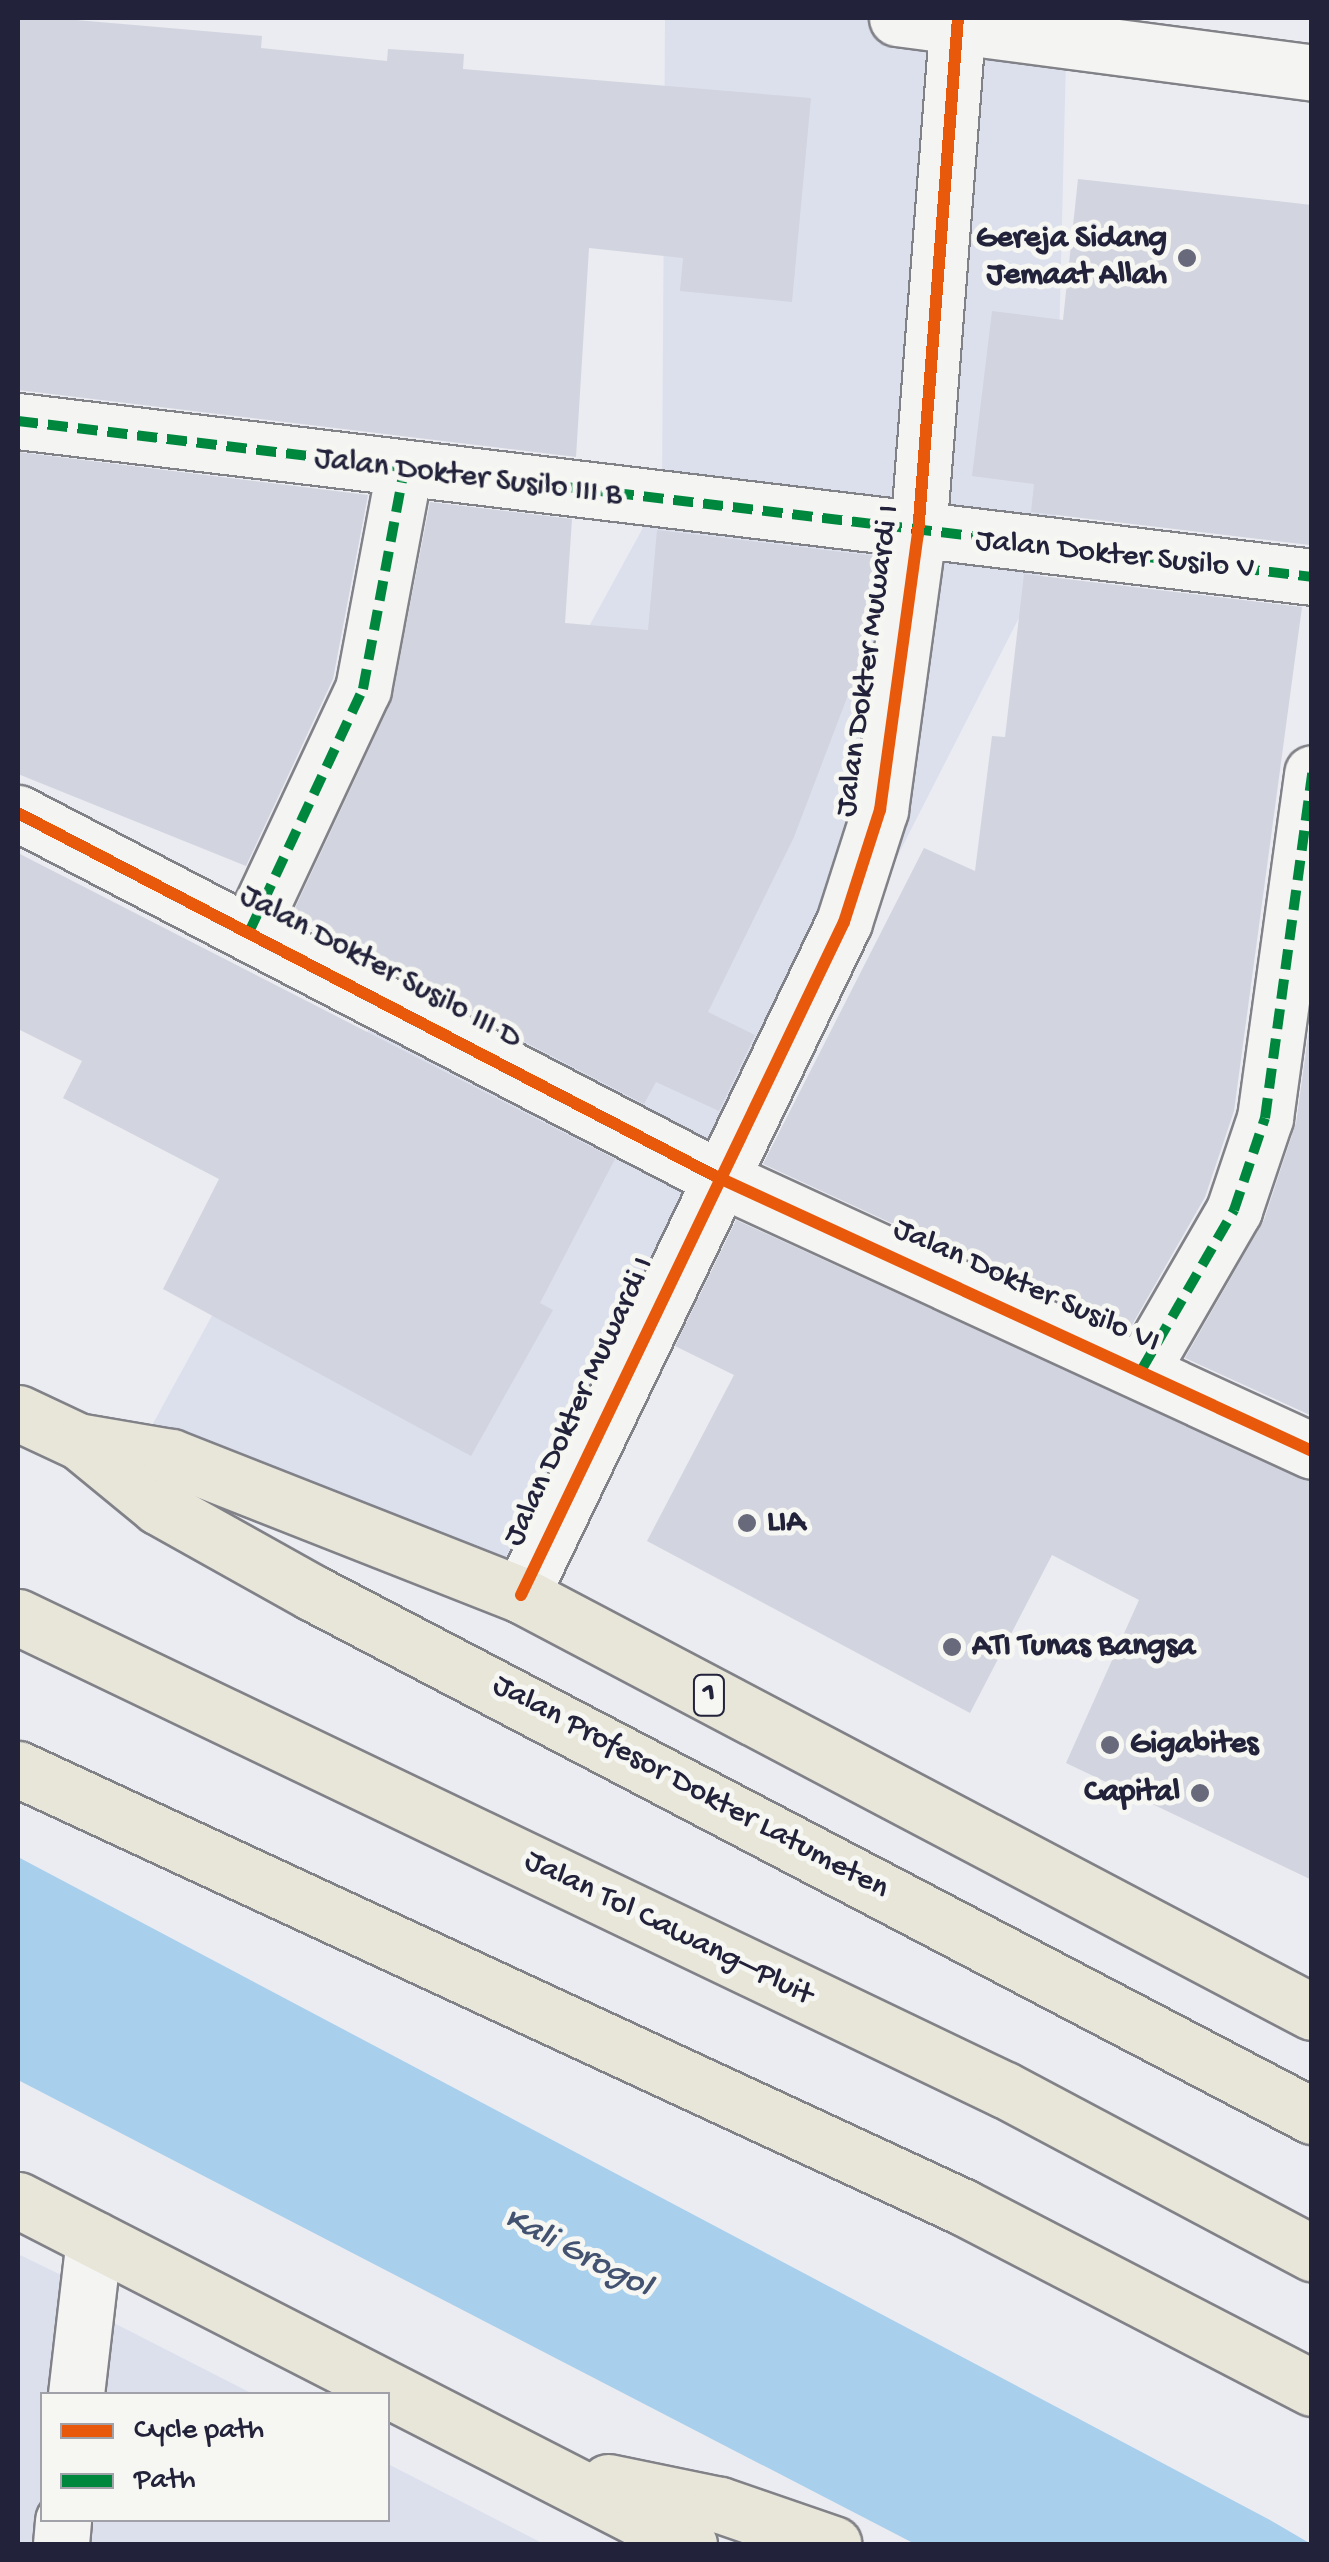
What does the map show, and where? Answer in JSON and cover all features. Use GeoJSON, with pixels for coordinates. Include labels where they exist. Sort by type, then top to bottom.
{"type":"FeatureCollection","features":[{"type":"Feature","properties":{"kind":"highway","name":"Jalan Profesor Dokter Latumeten"},"geometry":{"type":"LineString","coordinates":[[18,1413],[80,1442],[160,1507],[1312,2116]]}},
{"type":"Feature","properties":{"kind":"highway","name":"Jalan Profesor Dokter Latumeten"},"geometry":{"type":"LineString","coordinates":[[80,1442],[171,1457],[521,1596],[1312,2012]]}},
{"type":"Feature","properties":{"kind":"highway","name":"Jalan Tol Cawang–Pluit"},"geometry":{"type":"LineString","coordinates":[[18,1618],[1005,2090],[1312,2253]]}},
{"type":"Feature","properties":{"kind":"highway"},"geometry":{"type":"LineString","coordinates":[[18,1769],[963,2207],[1312,2388]]}},
{"type":"Feature","properties":{"kind":"highway"},"geometry":{"type":"LineString","coordinates":[[18,2200],[689,2544]]}},
{"type":"Feature","properties":{"kind":"highway"},"geometry":{"type":"LineString","coordinates":[[546,2469],[720,2505],[833,2544]]}},
{"type":"Feature","properties":{"kind":"street"},"geometry":{"type":"LineString","coordinates":[[898,18],[958,21],[1312,73]]}},
{"type":"Feature","properties":{"kind":"street","name":"Jalan Dokter Muwardi I"},"geometry":{"type":"LineString","coordinates":[[521,1596],[715,1176],[844,922],[880,810],[918,534],[958,21]]}},
{"type":"Feature","properties":{"kind":"street","name":"Jalan Dokter Susilo III B"},"geometry":{"type":"LineString","coordinates":[[18,421],[918,534]]}},
{"type":"Feature","properties":{"kind":"street"},"geometry":{"type":"LineString","coordinates":[[250,930],[363,689],[404,470]]}},
{"type":"Feature","properties":{"kind":"street","name":"Jalan Dokter Susilo V"},"geometry":{"type":"LineString","coordinates":[[918,534],[1312,577]]}},
{"type":"Feature","properties":{"kind":"street"},"geometry":{"type":"LineString","coordinates":[[1142,1369],[1234,1210],[1266,1118],[1312,773]]}},
{"type":"Feature","properties":{"kind":"street","name":"Jalan Dokter Susilo III D"},"geometry":{"type":"LineString","coordinates":[[18,813],[250,930],[715,1176]]}},
{"type":"Feature","properties":{"kind":"street","name":"Jalan Dokter Susilo VI"},"geometry":{"type":"LineString","coordinates":[[715,1176],[1142,1369],[1312,1452]]}},
{"type":"Feature","properties":{"kind":"street"},"geometry":{"type":"LineString","coordinates":[[76,2392],[94,2239]]}},
{"type":"Feature","properties":{"kind":"shaded area"},"geometry":{"type":"Polygon","coordinates":[[[665,18],[1067,18],[1054,549],[521,1595],[150,1429],[662,493],[665,18]]]}},
{"type":"Feature","properties":{"kind":"shaded area"},"geometry":{"type":"Polygon","coordinates":[[[18,2254],[61,2275],[59,2295],[249,2392],[40,2392],[40,2522],[390,2522],[390,2465],[544,2544],[18,2544],[18,2254]]]}},
{"type":"Feature","properties":{"kind":"water","name":"Kali Grogol"},"geometry":{"type":"Polygon","coordinates":[[[18,1857],[1311,2544],[915,2544],[18,2080],[18,1857]]]}},
{"type":"Feature","properties":{"kind":"building"},"geometry":{"type":"Polygon","coordinates":[[[53,18],[262,36],[261,48],[387,61],[388,49],[464,54],[463,69],[811,98],[792,302],[680,291],[683,258],[589,248],[576,457],[18,390],[18,19],[53,18]]]}},
{"type":"Feature","properties":{"kind":"building"},"geometry":{"type":"Polygon","coordinates":[[[1078,179],[1312,205],[1310,545],[1031,512],[1034,484],[972,476],[992,311],[1063,320],[1078,179]]]}},
{"type":"Feature","properties":{"kind":"building"},"geometry":{"type":"Polygon","coordinates":[[[18,452],[368,495],[333,679],[246,866],[18,774],[18,452]]]}},
{"type":"Feature","properties":{"kind":"building"},"geometry":{"type":"Polygon","coordinates":[[[430,502],[572,519],[565,623],[648,630],[657,530],[883,557],[864,698],[848,695],[794,837],[708,1012],[755,1035],[719,1111],[656,1082],[644,1104],[290,919],[391,702],[430,502]]]}},
{"type":"Feature","properties":{"kind":"building"},"geometry":{"type":"Polygon","coordinates":[[[1024,574],[1302,607],[1234,1111],[1205,1197],[1128,1332],[763,1164],[924,848],[975,871],[992,736],[1005,737],[1024,574]]]}},
{"type":"Feature","properties":{"kind":"building"},"geometry":{"type":"Polygon","coordinates":[[[18,853],[615,1159],[540,1303],[553,1310],[471,1456],[163,1289],[219,1179],[63,1098],[82,1061],[18,1029],[18,853]]]}},
{"type":"Feature","properties":{"kind":"building"},"geometry":{"type":"Polygon","coordinates":[[[1312,1008],[1312,1416],[1185,1358],[1264,1220],[1296,1123],[1312,1008]]]}},
{"type":"Feature","properties":{"kind":"building"},"geometry":{"type":"Polygon","coordinates":[[[736,1220],[1312,1482],[1312,1880],[1066,1763],[1139,1600],[1052,1555],[970,1713],[647,1541],[734,1375],[675,1346],[736,1220]]]}},
{"type":"Feature","properties":{"kind":"marked path"},"geometry":{"type":"LineString","coordinates":[[18,421],[1312,577]]}},
{"type":"Feature","properties":{"kind":"marked path"},"geometry":{"type":"LineString","coordinates":[[250,930],[363,689],[404,470]]}},
{"type":"Feature","properties":{"kind":"marked path"},"geometry":{"type":"LineString","coordinates":[[1142,1369],[1234,1210],[1265,1118],[1312,773]]}},
{"type":"Feature","properties":{"kind":"cycle path"},"geometry":{"type":"LineString","coordinates":[[521,1595],[844,922],[880,810],[918,534],[958,18]]}},
{"type":"Feature","properties":{"kind":"cycle path"},"geometry":{"type":"LineString","coordinates":[[18,813],[715,1176],[1312,1451]]}},
{"type":"Feature","properties":{"kind":"place","name":"Gereja Sidang Jemaat Allah"},"geometry":{"type":"Point","coordinates":[1187,258]}},
{"type":"Feature","properties":{"kind":"place","name":"LIA"},"geometry":{"type":"Point","coordinates":[747,1523]}},
{"type":"Feature","properties":{"kind":"place","name":"ATI Tunas Bangsa"},"geometry":{"type":"Point","coordinates":[952,1647]}},
{"type":"Feature","properties":{"kind":"place","name":"Gigabites"},"geometry":{"type":"Point","coordinates":[1110,1745]}},
{"type":"Feature","properties":{"kind":"place","name":"Capital"},"geometry":{"type":"Point","coordinates":[1200,1793]}}]}
